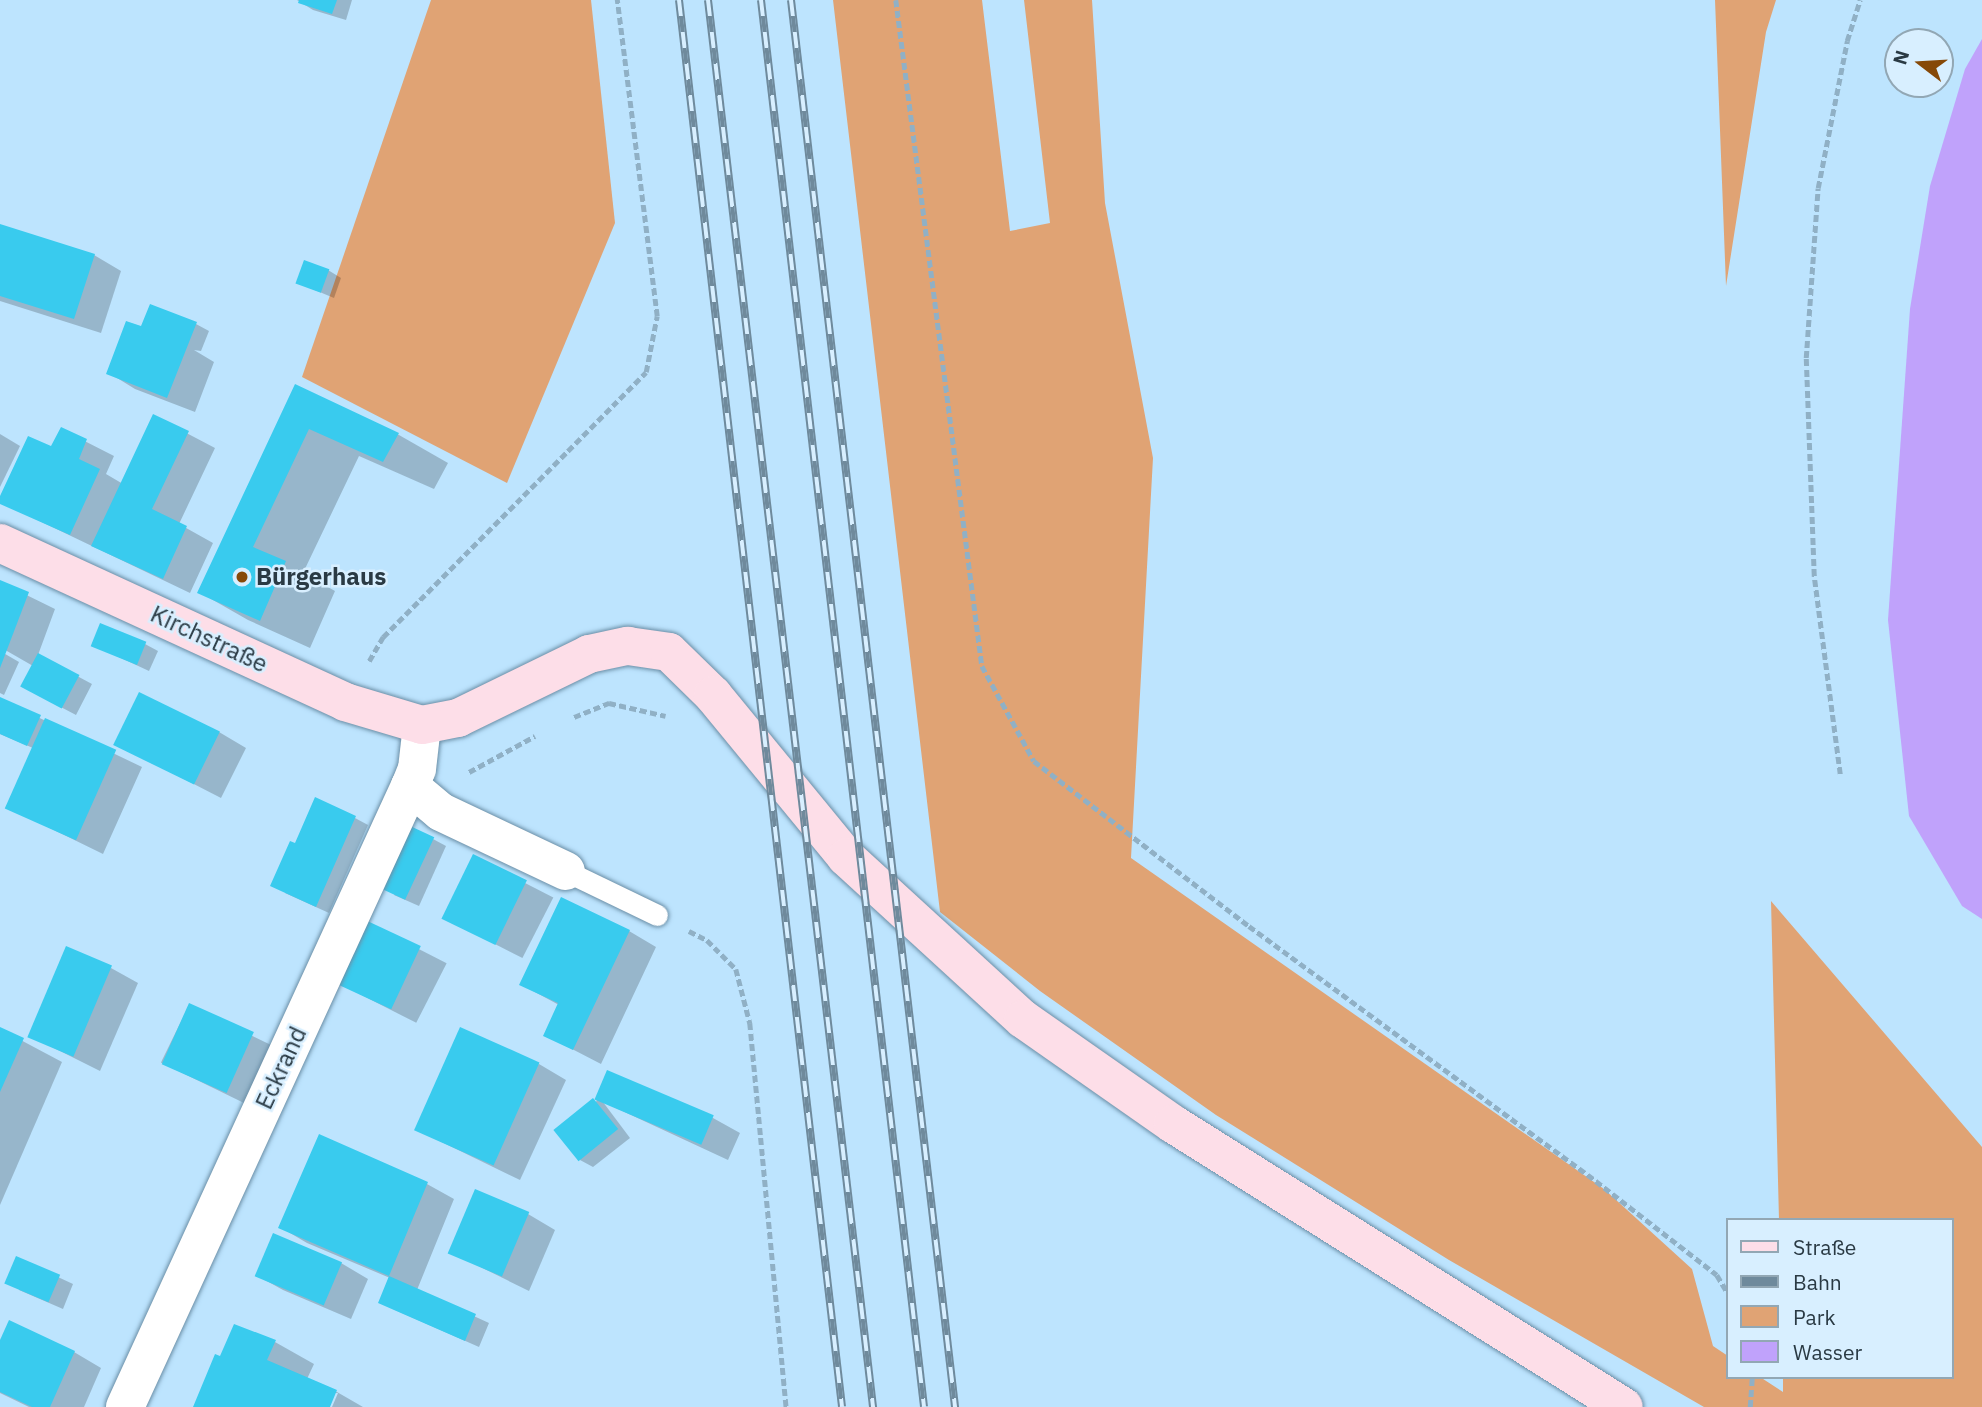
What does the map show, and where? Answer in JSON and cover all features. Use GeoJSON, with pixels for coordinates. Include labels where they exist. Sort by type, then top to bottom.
{"type":"FeatureCollection","features":[{"type":"Feature","properties":{"kind":"street","name":"Kirchstraße"},"geometry":{"type":"LineString","coordinates":[[0,542],[345,702],[422,725]]}},
{"type":"Feature","properties":{"kind":"street"},"geometry":{"type":"LineString","coordinates":[[422,725],[458,718],[589,653],[628,646],[669,652],[713,695],[846,857],[1023,1019],[1173,1124],[1624,1407]]}},
{"type":"Feature","properties":{"kind":"street","name":"Eckrand"},"geometry":{"type":"LineString","coordinates":[[125,1407],[410,786],[417,769],[422,725]]}},
{"type":"Feature","properties":{"kind":"street"},"geometry":{"type":"LineString","coordinates":[[410,786],[441,812],[566,871]]}},
{"type":"Feature","properties":{"kind":"lane"},"geometry":{"type":"LineString","coordinates":[[566,871],[657,915]]}},
{"type":"Feature","properties":{"kind":"path"},"geometry":{"type":"LineString","coordinates":[[345,702],[383,637],[646,372],[657,316],[617,0]]}},
{"type":"Feature","properties":{"kind":"path"},"geometry":{"type":"LineString","coordinates":[[896,0],[982,666],[1034,761],[1249,926],[1607,1190],[1717,1275],[1727,1291]]}},
{"type":"Feature","properties":{"kind":"path"},"geometry":{"type":"LineString","coordinates":[[1840,774],[1814,576],[1806,358],[1818,188],[1847,41],[1860,0]]}},
{"type":"Feature","properties":{"kind":"path"},"geometry":{"type":"LineString","coordinates":[[657,915],[707,940],[736,969],[747,1009],[779,1312],[786,1407]]}},
{"type":"Feature","properties":{"kind":"path"},"geometry":{"type":"LineString","coordinates":[[1750,1407],[1752,1379]]}},
{"type":"Feature","properties":{"kind":"green space"},"geometry":{"type":"Polygon","coordinates":[[[431,0],[591,0],[615,223],[507,483],[302,377],[431,0]]]}},
{"type":"Feature","properties":{"kind":"green space"},"geometry":{"type":"Polygon","coordinates":[[[833,0],[982,0],[1010,231],[1050,223],[1024,0],[1092,0],[1105,203],[1153,458],[1131,858],[1604,1189],[1692,1269],[1713,1346],[1727,1355],[1727,1379],[1763,1379],[1783,1392],[1783,1379],[1954,1379],[1954,1218],[1779,1218],[1771,901],[1982,1147],[1982,1407],[1704,1407],[1449,1260],[1216,1115],[1040,991],[940,912],[833,0]]]}},
{"type":"Feature","properties":{"kind":"green space"},"geometry":{"type":"Polygon","coordinates":[[[1715,0],[1776,0],[1766,32],[1726,286],[1715,0]]]}},
{"type":"Feature","properties":{"kind":"water"},"geometry":{"type":"Polygon","coordinates":[[[1982,39],[1982,919],[1962,906],[1909,816],[1888,620],[1910,309],[1930,186],[1965,69],[1982,39]]]}},
{"type":"Feature","properties":{"kind":"building"},"geometry":{"type":"Polygon","coordinates":[[[299,0],[337,0],[332,14],[298,3],[299,0]]]}},
{"type":"Feature","properties":{"kind":"building"},"geometry":{"type":"Polygon","coordinates":[[[0,224],[95,254],[74,319],[0,296],[0,224]]]}},
{"type":"Feature","properties":{"kind":"building"},"geometry":{"type":"Polygon","coordinates":[[[304,260],[329,269],[321,293],[295,283],[304,260]]]}},
{"type":"Feature","properties":{"kind":"building"},"geometry":{"type":"Polygon","coordinates":[[[150,304],[197,322],[167,398],[106,374],[126,321],[141,326],[150,304]]]}},
{"type":"Feature","properties":{"kind":"building"},"geometry":{"type":"Polygon","coordinates":[[[295,384],[399,433],[383,462],[309,429],[253,547],[286,561],[260,621],[197,593],[295,384]]]}},
{"type":"Feature","properties":{"kind":"building"},"geometry":{"type":"Polygon","coordinates":[[[153,414],[189,431],[152,509],[187,526],[163,579],[91,546],[153,414]]]}},
{"type":"Feature","properties":{"kind":"building"},"geometry":{"type":"Polygon","coordinates":[[[61,427],[87,439],[79,459],[100,469],[70,535],[0,504],[0,496],[28,436],[51,446],[61,427]]]}},
{"type":"Feature","properties":{"kind":"building"},"geometry":{"type":"Polygon","coordinates":[[[0,580],[29,592],[0,668],[0,580]]]}},
{"type":"Feature","properties":{"kind":"building"},"geometry":{"type":"Polygon","coordinates":[[[100,623],[146,642],[137,665],[91,646],[100,623]]]}},
{"type":"Feature","properties":{"kind":"building"},"geometry":{"type":"Polygon","coordinates":[[[38,653],[79,675],[62,709],[20,687],[38,653]]]}},
{"type":"Feature","properties":{"kind":"building"},"geometry":{"type":"Polygon","coordinates":[[[139,692],[220,731],[194,784],[113,745],[139,692]]]}},
{"type":"Feature","properties":{"kind":"building"},"geometry":{"type":"Polygon","coordinates":[[[0,697],[41,715],[27,746],[0,734],[0,697]]]}},
{"type":"Feature","properties":{"kind":"building"},"geometry":{"type":"Polygon","coordinates":[[[45,718],[116,750],[76,840],[5,808],[45,718]]]}},
{"type":"Feature","properties":{"kind":"building"},"geometry":{"type":"Polygon","coordinates":[[[315,797],[356,816],[316,907],[270,886],[290,841],[295,843],[315,797]]]}},
{"type":"Feature","properties":{"kind":"building"},"geometry":{"type":"Polygon","coordinates":[[[408,825],[434,837],[405,900],[379,888],[408,825]]]}},
{"type":"Feature","properties":{"kind":"building"},"geometry":{"type":"Polygon","coordinates":[[[473,854],[527,880],[495,945],[441,919],[473,854]]]}},
{"type":"Feature","properties":{"kind":"building"},"geometry":{"type":"Polygon","coordinates":[[[561,897],[630,930],[573,1050],[543,1036],[558,1003],[519,985],[561,897]]]}},
{"type":"Feature","properties":{"kind":"building"},"geometry":{"type":"Polygon","coordinates":[[[361,918],[421,946],[391,1009],[331,981],[361,918]]]}},
{"type":"Feature","properties":{"kind":"building"},"geometry":{"type":"Polygon","coordinates":[[[66,946],[112,966],[73,1057],[27,1037],[66,946]]]}},
{"type":"Feature","properties":{"kind":"building"},"geometry":{"type":"Polygon","coordinates":[[[189,1003],[254,1032],[227,1093],[162,1064],[189,1003]]]}},
{"type":"Feature","properties":{"kind":"building"},"geometry":{"type":"Polygon","coordinates":[[[0,1027],[24,1038],[0,1092],[0,1027]]]}},
{"type":"Feature","properties":{"kind":"building"},"geometry":{"type":"Polygon","coordinates":[[[460,1027],[539,1062],[494,1166],[414,1130],[460,1027]]]}},
{"type":"Feature","properties":{"kind":"building"},"geometry":{"type":"Polygon","coordinates":[[[607,1070],[714,1115],[701,1145],[594,1099],[607,1070]]]}},
{"type":"Feature","properties":{"kind":"building"},"geometry":{"type":"Polygon","coordinates":[[[593,1098],[618,1129],[579,1161],[553,1130],[593,1098]]]}},
{"type":"Feature","properties":{"kind":"building"},"geometry":{"type":"Polygon","coordinates":[[[319,1134],[428,1182],[389,1276],[278,1228],[319,1134]]]}},
{"type":"Feature","properties":{"kind":"building"},"geometry":{"type":"Polygon","coordinates":[[[475,1189],[529,1212],[502,1276],[448,1253],[475,1189]]]}},
{"type":"Feature","properties":{"kind":"building"},"geometry":{"type":"Polygon","coordinates":[[[273,1233],[342,1262],[324,1306],[255,1276],[273,1233]]]}},
{"type":"Feature","properties":{"kind":"building"},"geometry":{"type":"Polygon","coordinates":[[[16,1256],[60,1275],[48,1302],[4,1284],[16,1256]]]}},
{"type":"Feature","properties":{"kind":"building"},"geometry":{"type":"Polygon","coordinates":[[[389,1276],[476,1314],[465,1341],[378,1303],[389,1276]]]}},
{"type":"Feature","properties":{"kind":"building"},"geometry":{"type":"Polygon","coordinates":[[[9,1320],[75,1351],[50,1407],[32,1407],[0,1392],[0,1340],[9,1320]]]}},
{"type":"Feature","properties":{"kind":"building"},"geometry":{"type":"Polygon","coordinates":[[[234,1324],[276,1340],[267,1360],[337,1390],[330,1407],[193,1407],[215,1354],[220,1356],[234,1324]]]}},
{"type":"Feature","properties":{"kind":"railway"},"geometry":{"type":"LineString","coordinates":[[679,0],[842,1407]]}},
{"type":"Feature","properties":{"kind":"railway"},"geometry":{"type":"LineString","coordinates":[[708,0],[873,1407]]}},
{"type":"Feature","properties":{"kind":"railway"},"geometry":{"type":"LineString","coordinates":[[761,0],[924,1407]]}},
{"type":"Feature","properties":{"kind":"railway"},"geometry":{"type":"LineString","coordinates":[[791,0],[955,1407]]}},
{"type":"Feature","properties":{"kind":"place","name":"Bürgerhaus"},"geometry":{"type":"Point","coordinates":[242,577]}}]}
